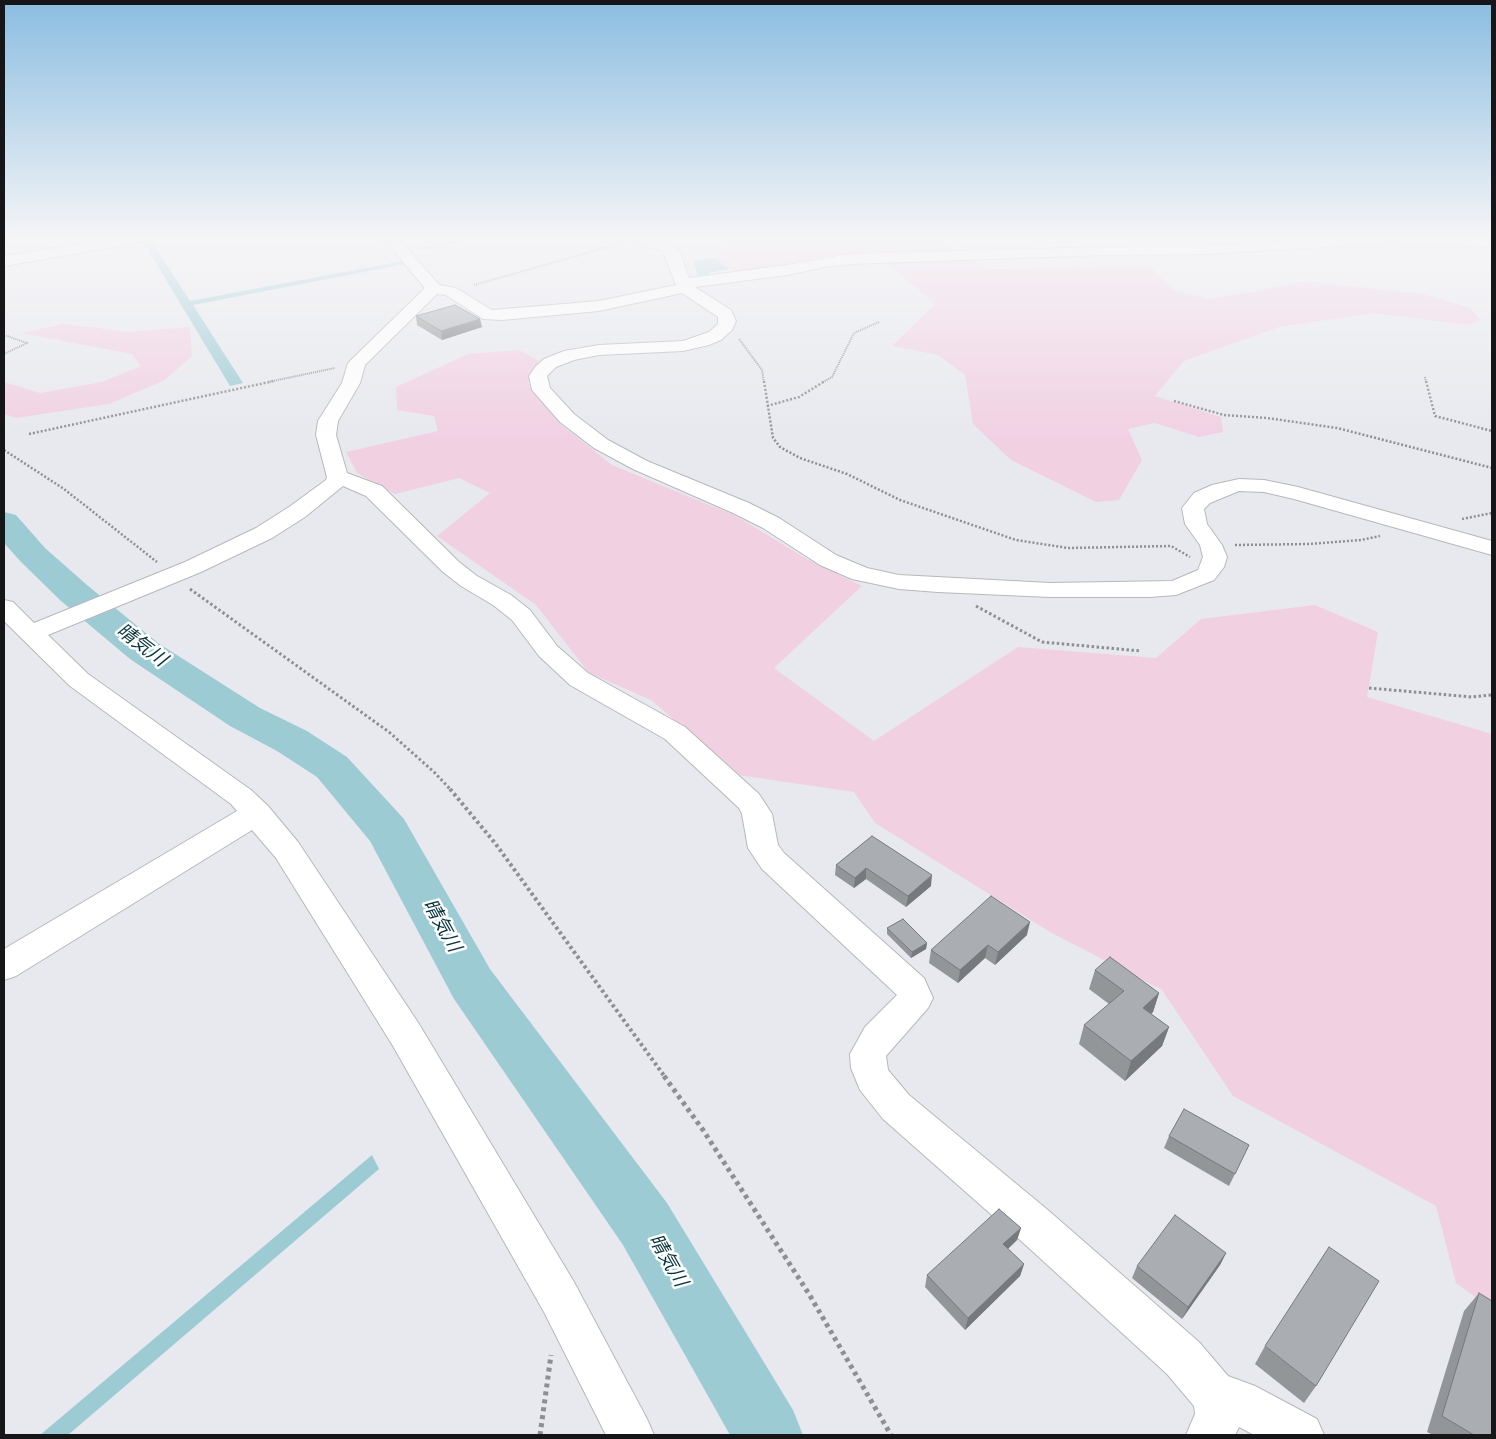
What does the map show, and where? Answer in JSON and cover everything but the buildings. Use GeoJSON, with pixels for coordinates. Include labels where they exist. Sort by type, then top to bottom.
{"type":"FeatureCollection","features":[{"type":"Feature","properties":{"kind":"street"},"geometry":{"type":"LineString","coordinates":[[31,633],[193,567],[264,533],[298,512],[334,484],[338,477],[326,435],[328,421],[351,382],[357,363],[422,306]]}},
{"type":"Feature","properties":{"kind":"street"},"geometry":{"type":"LineString","coordinates":[[473,306],[490,315],[597,306]]}},
{"type":"Feature","properties":{"kind":"street"},"geometry":{"type":"LineString","coordinates":[[714,306],[725,314],[728,321],[726,326],[715,336],[683,346],[599,350],[570,355],[550,363],[542,370],[538,376],[541,390],[567,418],[601,444],[640,465],[741,508],[828,560],[860,574],[899,582],[938,586],[1150,590],[1176,588],[1196,581],[1206,575],[1212,567],[1215,557],[1211,545],[1196,524],[1193,508],[1202,498],[1220,490],[1239,485],[1264,486],[1298,493],[1492,548]]}},
{"type":"Feature","properties":{"kind":"street"},"geometry":{"type":"LineString","coordinates":[[338,477],[374,491],[450,567],[502,600],[521,615],[548,651],[579,679],[675,733],[749,801],[757,814],[763,848],[773,860],[912,988],[916,998],[878,1038],[868,1054],[869,1068],[873,1079],[896,1107],[1034,1225],[1183,1358],[1212,1416],[1239,1402],[1301,1435]]}},
{"type":"Feature","properties":{"kind":"street"},"geometry":{"type":"LineString","coordinates":[[4,607],[79,680],[241,797],[257,813],[287,850],[406,1035],[560,1297],[631,1435]]}},
{"type":"Feature","properties":{"kind":"street"},"geometry":{"type":"LineString","coordinates":[[4,966],[257,813]]}},
{"type":"Feature","properties":{"kind":"path"},"geometry":{"type":"LineString","coordinates":[[767,406],[799,397],[832,377],[854,333],[879,322]]}},
{"type":"Feature","properties":{"kind":"path"},"geometry":{"type":"LineString","coordinates":[[726,326],[750,350],[762,370],[773,438],[780,447],[800,458],[847,474],[900,500],[1016,540],[1068,548],[1170,546],[1212,567]]}},
{"type":"Feature","properties":{"kind":"path"},"geometry":{"type":"LineString","coordinates":[[4,335],[27,343],[4,354]]}},
{"type":"Feature","properties":{"kind":"path"},"geometry":{"type":"LineString","coordinates":[[29,434],[357,363]]}},
{"type":"Feature","properties":{"kind":"path"},"geometry":{"type":"LineString","coordinates":[[1425,377],[1435,416],[1492,431]]}},
{"type":"Feature","properties":{"kind":"path"},"geometry":{"type":"LineString","coordinates":[[1174,400],[1224,415],[1267,418],[1337,428],[1492,468]]}},
{"type":"Feature","properties":{"kind":"path"},"geometry":{"type":"LineString","coordinates":[[4,450],[64,488],[156,561],[178,572],[191,590],[389,732],[413,752],[458,798],[494,843],[703,1130],[810,1294],[891,1435]]}},
{"type":"Feature","properties":{"kind":"path"},"geometry":{"type":"LineString","coordinates":[[1211,545],[1310,544],[1360,540],[1492,513]]}},
{"type":"Feature","properties":{"kind":"path"},"geometry":{"type":"LineString","coordinates":[[938,586],[1042,642],[1142,651]]}},
{"type":"Feature","properties":{"kind":"path"},"geometry":{"type":"LineString","coordinates":[[1369,688],[1472,698],[1492,695]]}},
{"type":"Feature","properties":{"kind":"path"},"geometry":{"type":"LineString","coordinates":[[540,1435],[553,1347]]}},
{"type":"Feature","properties":{"kind":"shaded area"},"geometry":{"type":"Polygon","coordinates":[[[933,306],[1465,306],[1471,308],[1480,320],[1468,325],[1374,313],[1279,327],[1184,361],[1155,396],[1221,417],[1223,432],[1199,437],[1155,423],[1128,429],[1142,460],[1119,500],[1096,502],[1011,460],[973,424],[965,375],[938,355],[892,346],[933,306]]]}},
{"type":"Feature","properties":{"kind":"shaded area"},"geometry":{"type":"Polygon","coordinates":[[[64,324],[129,332],[190,327],[192,356],[165,380],[109,404],[16,418],[4,414],[4,382],[40,393],[102,382],[141,366],[132,354],[21,333],[64,324]]]}},
{"type":"Feature","properties":{"kind":"shaded area"},"geometry":{"type":"Polygon","coordinates":[[[519,350],[539,361],[528,383],[558,422],[612,465],[736,516],[807,559],[862,586],[774,668],[874,741],[1018,647],[1156,658],[1201,619],[1315,605],[1378,632],[1367,697],[1492,734],[1492,1309],[1456,1283],[1436,1206],[1233,1096],[1162,990],[1050,932],[875,823],[854,792],[738,775],[651,700],[589,673],[536,605],[437,536],[490,493],[459,478],[395,494],[357,473],[346,452],[438,431],[434,416],[397,410],[396,387],[468,354],[519,350]]]}},
{"type":"Feature","properties":{"kind":"water"},"geometry":{"type":"Polygon","coordinates":[[[182,306],[194,306],[243,383],[230,386],[182,306]]]}},
{"type":"Feature","properties":{"kind":"water"},"geometry":{"type":"Polygon","coordinates":[[[372,1155],[379,1169],[68,1435],[40,1435],[372,1155]]]}},
{"type":"Feature","properties":{"kind":"waterway","name":"晴気川"},"geometry":{"type":"LineString","coordinates":[[4,522],[33,555],[74,593],[144,651],[245,717],[292,741],[332,767],[388,831],[472,984],[645,1224],[768,1435]]}}]}
